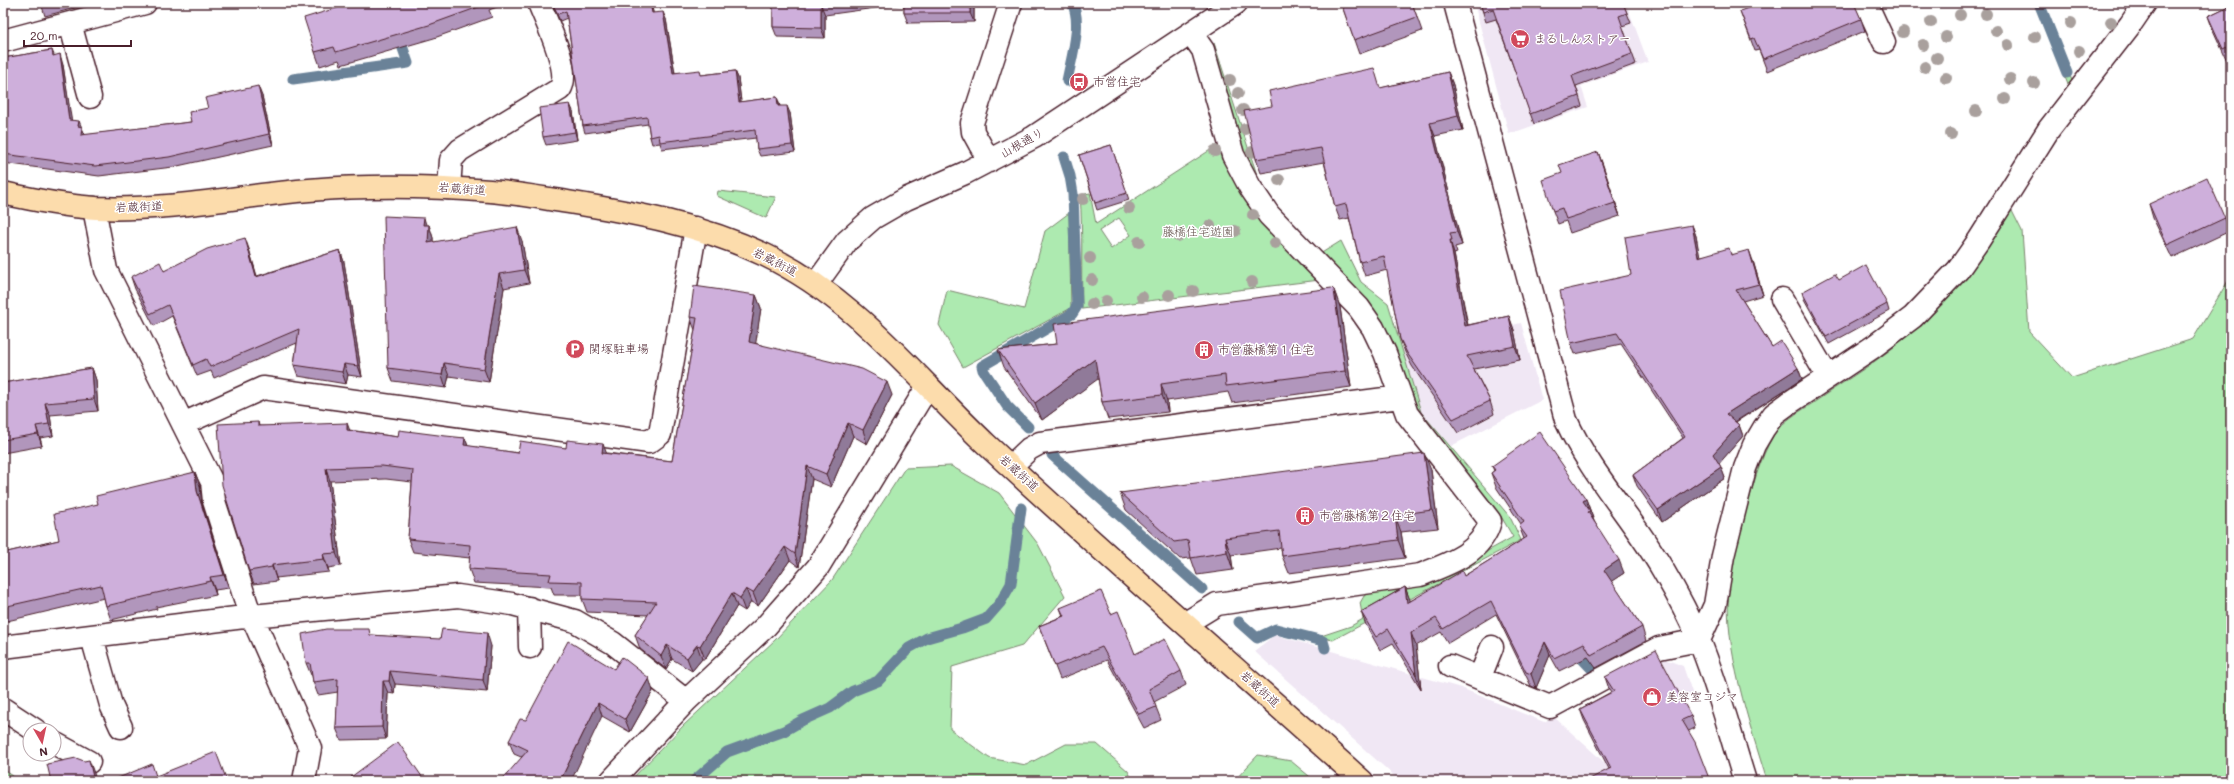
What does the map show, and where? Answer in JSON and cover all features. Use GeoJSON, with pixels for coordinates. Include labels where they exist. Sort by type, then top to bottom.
{"type":"FeatureCollection","features":[{"type":"Feature","properties":{"kind":"main road","name":"岩蔵街道"},"geometry":{"type":"LineString","coordinates":[[3,193],[59,204],[94,208],[174,205],[282,192],[363,186],[449,188],[497,192],[634,213],[696,228],[766,256],[816,284],[876,332],[928,386],[1011,466],[1362,781]]}},
{"type":"Feature","properties":{"kind":"street"},"geometry":{"type":"LineString","coordinates":[[3,41],[145,3]]}},
{"type":"Feature","properties":{"kind":"street"},"geometry":{"type":"LineString","coordinates":[[449,188],[450,160],[460,150],[560,89],[564,84],[562,65],[539,3]]}},
{"type":"Feature","properties":{"kind":"street"},"geometry":{"type":"LineString","coordinates":[[989,161],[973,132],[972,123],[1011,3]]}},
{"type":"Feature","properties":{"kind":"street","name":"山根通り"},"geometry":{"type":"LineString","coordinates":[[816,284],[847,240],[872,218],[906,198],[989,161],[1034,137],[1236,3]]}},
{"type":"Feature","properties":{"kind":"street"},"geometry":{"type":"LineString","coordinates":[[1455,3],[1566,420],[1578,447],[1663,570],[1699,640],[1745,781]]}},
{"type":"Feature","properties":{"kind":"street"},"geometry":{"type":"LineString","coordinates":[[1866,3],[1884,42]]}},
{"type":"Feature","properties":{"kind":"street"},"geometry":{"type":"LineString","coordinates":[[1699,640],[1715,605],[1723,556],[1745,468],[1754,445],[1774,414],[1873,347],[1912,317],[1958,270],[1979,240],[2049,128],[2130,25],[2145,3]]}},
{"type":"Feature","properties":{"kind":"street"},"geometry":{"type":"LineString","coordinates":[[70,23],[90,97]]}},
{"type":"Feature","properties":{"kind":"street"},"geometry":{"type":"LineString","coordinates":[[1186,623],[1217,604],[1420,574],[1445,565],[1475,548],[1486,534],[1490,521],[1413,424],[1400,397],[1385,353],[1373,328],[1359,308],[1269,215],[1250,187],[1233,155],[1203,50],[1191,33]]}},
{"type":"Feature","properties":{"kind":"street"},"geometry":{"type":"LineString","coordinates":[[94,208],[106,270],[212,482],[214,501],[252,616],[310,748],[304,781]]}},
{"type":"Feature","properties":{"kind":"street"},"geometry":{"type":"LineString","coordinates":[[182,424],[263,388],[649,442],[660,434],[696,228]]}},
{"type":"Feature","properties":{"kind":"street"},"geometry":{"type":"LineString","coordinates":[[1782,299],[1828,377]]}},
{"type":"Feature","properties":{"kind":"street"},"geometry":{"type":"LineString","coordinates":[[611,781],[686,701],[766,626],[818,567],[928,386]]}},
{"type":"Feature","properties":{"kind":"street"},"geometry":{"type":"LineString","coordinates":[[1011,466],[1029,449],[1040,444],[1400,397]]}},
{"type":"Feature","properties":{"kind":"street"},"geometry":{"type":"LineString","coordinates":[[3,647],[252,616],[458,596],[512,604],[575,621],[613,642],[686,701]]}},
{"type":"Feature","properties":{"kind":"street"},"geometry":{"type":"LineString","coordinates":[[529,608],[530,647]]}},
{"type":"Feature","properties":{"kind":"street"},"geometry":{"type":"LineString","coordinates":[[92,637],[111,705],[121,727]]}},
{"type":"Feature","properties":{"kind":"street"},"geometry":{"type":"LineString","coordinates":[[1450,666],[1480,677],[1550,707],[1659,648],[1699,640]]}},
{"type":"Feature","properties":{"kind":"street"},"geometry":{"type":"LineString","coordinates":[[1480,677],[1492,647]]}},
{"type":"Feature","properties":{"kind":"street"},"geometry":{"type":"LineString","coordinates":[[3,709],[23,722]]}},
{"type":"Feature","properties":{"kind":"street"},"geometry":{"type":"LineString","coordinates":[[62,747],[89,762]]}},
{"type":"Feature","properties":{"kind":"shaded area"},"geometry":{"type":"Polygon","coordinates":[[[1474,3],[1626,3],[1648,62],[1581,86],[1588,107],[1509,134],[1474,3]]]}},
{"type":"Feature","properties":{"kind":"shaded area"},"geometry":{"type":"Polygon","coordinates":[[[1521,323],[1542,400],[1451,446],[1421,412],[1401,351],[1521,323]]]}},
{"type":"Feature","properties":{"kind":"shaded area"},"geometry":{"type":"Polygon","coordinates":[[[1275,635],[1461,688],[1544,722],[1554,717],[1625,781],[1400,781],[1254,651],[1275,635]]]}},
{"type":"Feature","properties":{"kind":"shaded area"},"geometry":{"type":"Polygon","coordinates":[[[1665,659],[1683,666],[1693,695],[1632,726],[1613,686],[1665,659]]]}},
{"type":"Feature","properties":{"kind":"green space"},"geometry":{"type":"Polygon","coordinates":[[[2035,3],[2040,3],[2073,83],[2069,87],[2035,3]]]}},
{"type":"Feature","properties":{"kind":"green space"},"geometry":{"type":"Polygon","coordinates":[[[1214,43],[1259,181],[1248,164],[1232,120],[1214,43]]]}},
{"type":"Feature","properties":{"kind":"green space","name":"藤橋住宅遊園"},"geometry":{"type":"Polygon","coordinates":[[[1221,143],[1320,280],[1082,309],[1080,195],[1090,193],[1096,224],[1221,143]],[[1119,218],[1099,231],[1111,249],[1131,235],[1119,218]]]}},
{"type":"Feature","properties":{"kind":"green space"},"geometry":{"type":"Polygon","coordinates":[[[718,191],[776,197],[766,218],[717,196],[718,191]]]}},
{"type":"Feature","properties":{"kind":"green space"},"geometry":{"type":"Polygon","coordinates":[[[2011,209],[2022,231],[2029,332],[2072,378],[2193,339],[2231,276],[2231,781],[1767,781],[1739,686],[1730,635],[1728,611],[1732,567],[1753,485],[1764,454],[1779,428],[1795,414],[1881,357],[1925,319],[1957,285],[1985,248],[2011,209]]]}},
{"type":"Feature","properties":{"kind":"green space"},"geometry":{"type":"Polygon","coordinates":[[[1069,213],[1071,308],[963,367],[939,325],[947,290],[1024,309],[1045,231],[1069,213]]]}},
{"type":"Feature","properties":{"kind":"green space"},"geometry":{"type":"Polygon","coordinates":[[[1341,241],[1361,282],[1388,303],[1421,412],[1510,517],[1521,540],[1333,640],[1318,637],[1351,626],[1363,619],[1360,603],[1364,596],[1371,593],[1403,589],[1444,575],[1513,537],[1502,518],[1420,419],[1320,254],[1341,241]]]}},
{"type":"Feature","properties":{"kind":"green space"},"geometry":{"type":"Polygon","coordinates":[[[951,466],[999,493],[1038,544],[1065,596],[1022,646],[952,667],[950,729],[989,758],[1026,765],[1066,744],[1097,744],[1128,771],[1133,781],[630,781],[684,725],[775,640],[832,580],[905,468],[951,466]]]}},
{"type":"Feature","properties":{"kind":"green space"},"geometry":{"type":"Polygon","coordinates":[[[1258,755],[1291,761],[1315,781],[1234,781],[1258,755]]]}},
{"type":"Feature","properties":{"kind":"green space"},"geometry":{"type":"Polygon","coordinates":[[[3,769],[20,781],[3,781],[3,769]]]}},
{"type":"Feature","properties":{"kind":"building"},"geometry":{"type":"Polygon","coordinates":[[[41,3],[51,3],[41,6],[41,3]]]}},
{"type":"Feature","properties":{"kind":"building"},"geometry":{"type":"Polygon","coordinates":[[[353,3],[487,4],[429,25],[336,52],[334,47],[315,52],[304,18],[353,3]]]}},
{"type":"Feature","properties":{"kind":"building"},"geometry":{"type":"Polygon","coordinates":[[[552,3],[650,3],[652,13],[663,12],[673,73],[700,70],[701,75],[735,71],[739,102],[777,97],[778,106],[787,106],[792,145],[757,149],[755,130],[660,142],[659,135],[650,137],[647,117],[583,126],[566,11],[558,14],[552,3]]]}},
{"type":"Feature","properties":{"kind":"building"},"geometry":{"type":"Polygon","coordinates":[[[773,3],[839,3],[821,5],[821,28],[773,27],[773,3]]]}},
{"type":"Feature","properties":{"kind":"building"},"geometry":{"type":"Polygon","coordinates":[[[904,3],[970,3],[970,13],[904,13],[904,3]]]}},
{"type":"Feature","properties":{"kind":"building"},"geometry":{"type":"Polygon","coordinates":[[[1341,3],[1412,3],[1417,17],[1354,40],[1341,3]]]}},
{"type":"Feature","properties":{"kind":"building"},"geometry":{"type":"Polygon","coordinates":[[[1480,3],[1623,3],[1627,13],[1619,16],[1632,54],[1572,76],[1579,96],[1530,114],[1493,9],[1483,12],[1480,3]]]}},
{"type":"Feature","properties":{"kind":"building"},"geometry":{"type":"Polygon","coordinates":[[[1761,3],[1854,3],[1861,19],[1763,59],[1754,38],[1751,39],[1740,11],[1761,3]]]}},
{"type":"Feature","properties":{"kind":"building"},"geometry":{"type":"Polygon","coordinates":[[[2231,5],[2231,50],[2229,46],[2223,49],[2208,16],[2231,5]]]}},
{"type":"Feature","properties":{"kind":"building"},"geometry":{"type":"Polygon","coordinates":[[[52,50],[53,56],[60,54],[69,120],[79,121],[78,126],[82,127],[81,135],[191,122],[189,112],[208,108],[205,98],[258,86],[269,134],[169,157],[95,166],[3,154],[3,58],[52,50]]]}},
{"type":"Feature","properties":{"kind":"building"},"geometry":{"type":"Polygon","coordinates":[[[1374,68],[1380,88],[1448,72],[1458,116],[1430,123],[1457,232],[1450,233],[1452,240],[1450,240],[1465,326],[1509,316],[1515,346],[1467,356],[1490,401],[1453,419],[1407,353],[1400,339],[1384,256],[1360,262],[1346,204],[1335,207],[1321,148],[1256,159],[1244,111],[1272,106],[1269,91],[1374,68]]]}},
{"type":"Feature","properties":{"kind":"building"},"geometry":{"type":"Polygon","coordinates":[[[570,104],[575,132],[543,137],[539,108],[570,104]]]}},
{"type":"Feature","properties":{"kind":"building"},"geometry":{"type":"Polygon","coordinates":[[[1111,145],[1127,193],[1095,203],[1079,155],[1111,145]]]}},
{"type":"Feature","properties":{"kind":"building"},"geometry":{"type":"Polygon","coordinates":[[[1598,152],[1615,203],[1566,219],[1562,208],[1553,211],[1543,180],[1562,173],[1559,165],[1598,152]]]}},
{"type":"Feature","properties":{"kind":"building"},"geometry":{"type":"Polygon","coordinates":[[[2207,177],[2225,218],[2167,245],[2149,204],[2207,177]]]}},
{"type":"Feature","properties":{"kind":"building"},"geometry":{"type":"Polygon","coordinates":[[[384,216],[424,218],[423,225],[429,225],[428,243],[517,227],[524,270],[499,274],[484,369],[444,363],[442,375],[388,368],[384,216]]]}},
{"type":"Feature","properties":{"kind":"building"},"geometry":{"type":"Polygon","coordinates":[[[1692,225],[1698,257],[1729,248],[1731,255],[1749,250],[1759,284],[1736,290],[1772,347],[1781,341],[1798,368],[1726,414],[1739,425],[1713,454],[1721,467],[1658,510],[1633,475],[1685,437],[1617,333],[1571,343],[1560,291],[1631,275],[1625,237],[1692,225]]]}},
{"type":"Feature","properties":{"kind":"building"},"geometry":{"type":"Polygon","coordinates":[[[245,238],[256,277],[340,250],[358,366],[344,364],[342,372],[294,365],[299,329],[210,367],[206,359],[193,365],[168,305],[150,314],[131,277],[160,262],[164,271],[207,249],[245,238]]]}},
{"type":"Feature","properties":{"kind":"building"},"geometry":{"type":"Polygon","coordinates":[[[1866,265],[1887,304],[1826,337],[1802,292],[1835,274],[1839,280],[1866,265]]]}},
{"type":"Feature","properties":{"kind":"building"},"geometry":{"type":"Polygon","coordinates":[[[694,286],[756,295],[749,342],[862,369],[887,382],[863,430],[848,423],[826,474],[807,466],[795,554],[785,547],[753,593],[746,589],[740,598],[732,593],[700,646],[697,645],[687,658],[667,645],[661,656],[635,635],[656,602],[582,599],[582,582],[549,581],[551,574],[469,569],[470,545],[408,539],[413,470],[382,466],[326,468],[336,553],[323,554],[324,559],[272,565],[272,567],[249,571],[222,485],[218,424],[258,422],[258,426],[347,423],[347,430],[398,437],[399,430],[465,438],[464,445],[518,453],[520,441],[566,448],[567,440],[603,444],[602,453],[672,461],[697,318],[690,317],[694,286]]]}},
{"type":"Feature","properties":{"kind":"building","name":"市営藤橋第１住宅"},"geometry":{"type":"Polygon","coordinates":[[[1332,288],[1334,290],[1345,371],[1226,386],[1225,375],[1161,384],[1162,395],[1102,402],[1095,359],[1035,403],[998,350],[1057,344],[1054,324],[1332,288]]]}},
{"type":"Feature","properties":{"kind":"building"},"geometry":{"type":"Polygon","coordinates":[[[92,368],[94,399],[45,403],[49,424],[36,426],[38,434],[3,440],[3,383],[92,368]]]}},
{"type":"Feature","properties":{"kind":"building"},"geometry":{"type":"Polygon","coordinates":[[[1540,432],[1586,499],[1583,501],[1590,511],[1588,512],[1619,560],[1604,570],[1642,627],[1591,655],[1584,643],[1554,658],[1545,642],[1531,674],[1526,672],[1491,601],[1443,629],[1436,618],[1411,633],[1416,675],[1388,629],[1376,637],[1361,612],[1405,587],[1407,603],[1462,571],[1464,576],[1527,537],[1519,526],[1524,522],[1491,473],[1495,470],[1492,466],[1540,432]]]}},
{"type":"Feature","properties":{"kind":"building","name":"市営藤橋第２住宅"},"geometry":{"type":"Polygon","coordinates":[[[1424,453],[1432,510],[1395,515],[1398,540],[1282,556],[1279,531],[1225,538],[1227,552],[1191,558],[1188,540],[1174,542],[1120,493],[1424,453]]]}},
{"type":"Feature","properties":{"kind":"building"},"geometry":{"type":"Polygon","coordinates":[[[195,472],[197,491],[224,575],[210,577],[211,581],[106,606],[101,585],[3,607],[3,553],[59,540],[54,514],[98,504],[96,496],[195,472]]]}},
{"type":"Feature","properties":{"kind":"building"},"geometry":{"type":"Polygon","coordinates":[[[1101,591],[1111,614],[1118,611],[1135,654],[1165,639],[1181,671],[1149,689],[1156,707],[1139,714],[1102,647],[1055,666],[1039,626],[1064,616],[1060,608],[1101,591]]]}},
{"type":"Feature","properties":{"kind":"building"},"geometry":{"type":"Polygon","coordinates":[[[326,629],[369,629],[370,635],[440,639],[442,629],[487,633],[483,680],[390,671],[389,681],[383,681],[382,727],[336,728],[338,679],[313,682],[310,663],[306,663],[302,634],[326,629]]]}},
{"type":"Feature","properties":{"kind":"building"},"geometry":{"type":"Polygon","coordinates":[[[568,641],[614,669],[622,657],[649,678],[625,719],[598,703],[560,781],[501,781],[528,750],[509,741],[520,719],[526,720],[568,641]]]}},
{"type":"Feature","properties":{"kind":"building"},"geometry":{"type":"Polygon","coordinates":[[[1656,650],[1691,716],[1682,720],[1695,742],[1710,781],[1586,781],[1611,768],[1580,709],[1614,691],[1605,677],[1656,650]]]}},
{"type":"Feature","properties":{"kind":"building"},"geometry":{"type":"Polygon","coordinates":[[[398,742],[425,781],[354,781],[351,777],[398,742]]]}},
{"type":"Feature","properties":{"kind":"building"},"geometry":{"type":"Polygon","coordinates":[[[216,752],[227,781],[111,781],[152,764],[156,776],[216,752]]]}},
{"type":"Feature","properties":{"kind":"building"},"geometry":{"type":"Polygon","coordinates":[[[76,758],[84,761],[89,760],[94,781],[51,781],[47,764],[76,758]]]}},
{"type":"Feature","properties":{"kind":"waterway"},"geometry":{"type":"LineString","coordinates":[[1067,81],[1076,31],[1075,11],[1072,3]]}},
{"type":"Feature","properties":{"kind":"waterway"},"geometry":{"type":"LineString","coordinates":[[2039,3],[2067,73]]}},
{"type":"Feature","properties":{"kind":"waterway"},"geometry":{"type":"LineString","coordinates":[[293,79],[408,63],[398,34]]}},
{"type":"Feature","properties":{"kind":"waterway"},"geometry":{"type":"LineString","coordinates":[[1028,427],[1007,406],[983,370],[982,366],[1072,314],[1077,306],[1073,194],[1070,176],[1064,157]]}},
{"type":"Feature","properties":{"kind":"waterway"},"geometry":{"type":"LineString","coordinates":[[1052,455],[1202,589]]}},
{"type":"Feature","properties":{"kind":"waterway"},"geometry":{"type":"LineString","coordinates":[[694,781],[727,752],[784,731],[803,720],[830,708],[853,691],[878,681],[909,648],[927,638],[962,628],[986,619],[1000,603],[1011,584],[1021,508]]}},
{"type":"Feature","properties":{"kind":"waterway"},"geometry":{"type":"LineString","coordinates":[[1239,622],[1257,638],[1276,629],[1323,641],[1325,648]]}},
{"type":"Feature","properties":{"kind":"waterway"},"geometry":{"type":"LineString","coordinates":[[1572,648],[1591,668]]}},
{"type":"Feature","properties":{"kind":"place","name":"まるしんストアー"},"geometry":{"type":"Point","coordinates":[1520,39]}},
{"type":"Feature","properties":{"kind":"place","name":"市営住宅"},"geometry":{"type":"Point","coordinates":[1079,82]}},
{"type":"Feature","properties":{"kind":"place","name":"関塚駐車場"},"geometry":{"type":"Point","coordinates":[575,349]}},
{"type":"Feature","properties":{"kind":"place","name":"市営藤橋第１住宅"},"geometry":{"type":"Point","coordinates":[1204,350]}},
{"type":"Feature","properties":{"kind":"place","name":"市営藤橋第２住宅"},"geometry":{"type":"Point","coordinates":[1305,516]}},
{"type":"Feature","properties":{"kind":"place","name":"美容室コジマ"},"geometry":{"type":"Point","coordinates":[1652,697]}}]}
